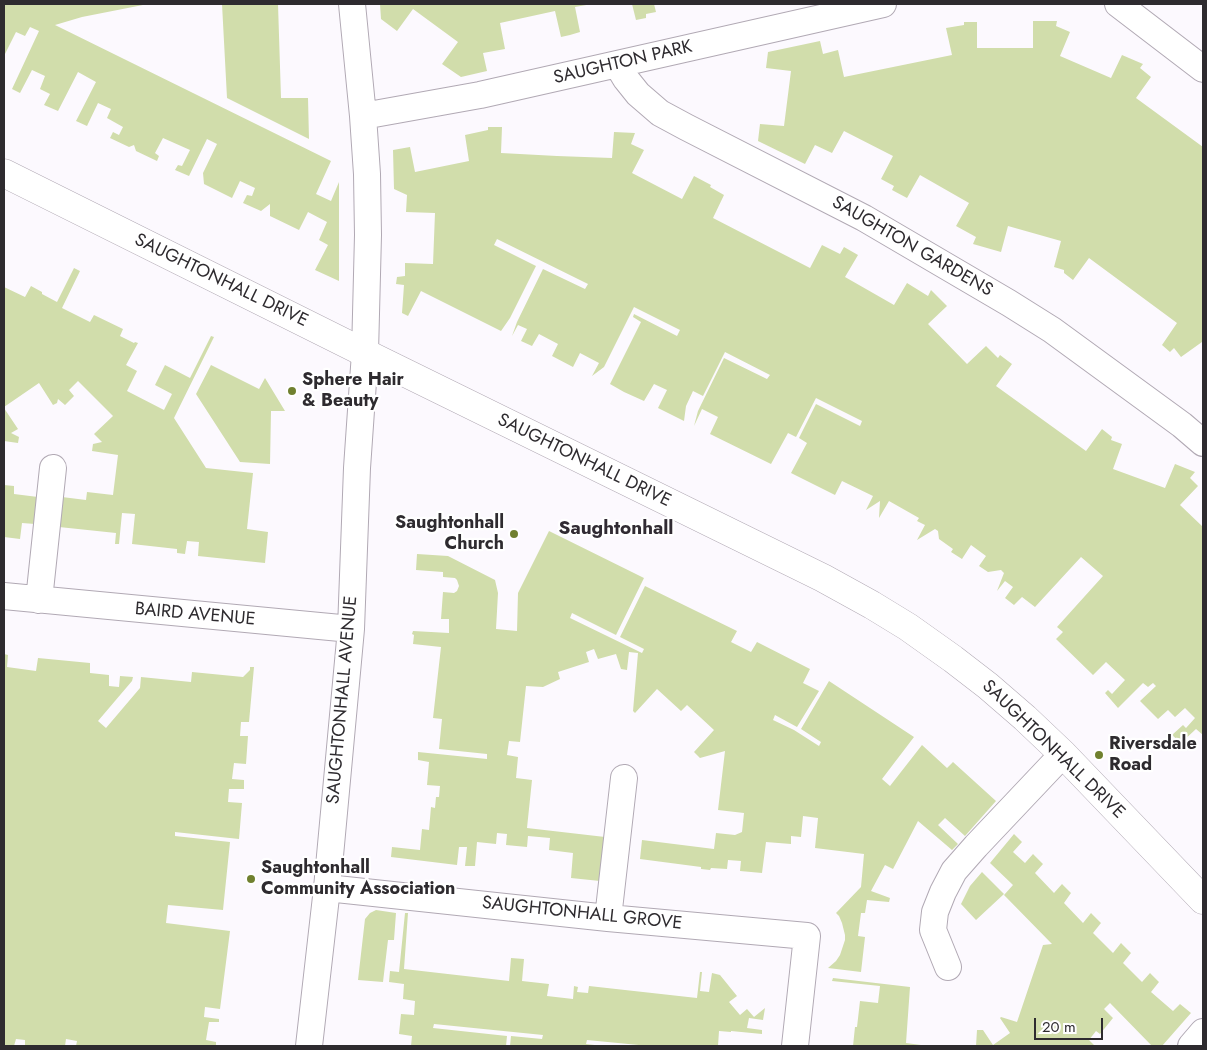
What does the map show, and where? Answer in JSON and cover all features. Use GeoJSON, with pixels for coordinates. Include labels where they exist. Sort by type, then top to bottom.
{"type":"FeatureCollection","features":[{"type":"Feature","properties":{"kind":"street","name":"SAUGHTONHALL AVENUE"},"geometry":{"type":"LineString","coordinates":[[309,1046],[327,888],[350,629],[357,468],[365,353],[368,235],[367,174],[352,4]]}},
{"type":"Feature","properties":{"kind":"street","name":"SAUGHTON PARK"},"geometry":{"type":"LineString","coordinates":[[363,116],[480,95],[883,4]]}},
{"type":"Feature","properties":{"kind":"street"},"geometry":{"type":"LineString","coordinates":[[1133,7],[1203,69]]}},
{"type":"Feature","properties":{"kind":"street","name":"SAUGHTON GARDENS"},"geometry":{"type":"LineString","coordinates":[[617,64],[638,94],[660,113],[864,218],[1009,303],[1052,330],[1182,425],[1203,443]]}},
{"type":"Feature","properties":{"kind":"street","name":"SAUGHTONHALL DRIVE"},"geometry":{"type":"LineString","coordinates":[[4,173],[823,578],[872,605],[908,627],[981,680],[1025,718],[1063,754],[1203,900]]}},
{"type":"Feature","properties":{"kind":"street"},"geometry":{"type":"LineString","coordinates":[[40,600],[53,468]]}},
{"type":"Feature","properties":{"kind":"street","name":"BAIRD AVENUE"},"geometry":{"type":"LineString","coordinates":[[4,596],[350,629]]}},
{"type":"Feature","properties":{"kind":"street"},"geometry":{"type":"LineString","coordinates":[[948,968],[933,930],[935,912],[954,871],[1063,754]]}},
{"type":"Feature","properties":{"kind":"street"},"geometry":{"type":"LineString","coordinates":[[608,918],[624,778]]}},
{"type":"Feature","properties":{"kind":"street","name":"SAUGHTONHALL GROVE"},"geometry":{"type":"LineString","coordinates":[[327,888],[608,918],[807,936],[795,1046]]}},
{"type":"Feature","properties":{"kind":"street"},"geometry":{"type":"LineString","coordinates":[[1190,1046],[1203,1032]]}},
{"type":"Feature","properties":{"kind":"green space"},"geometry":{"type":"Polygon","coordinates":[[[4,4],[148,4],[82,17],[55,25],[331,161],[316,194],[331,201],[339,182],[339,281],[315,270],[328,245],[319,240],[327,222],[308,212],[299,230],[270,216],[270,204],[261,211],[243,203],[247,195],[252,196],[255,188],[240,181],[232,198],[204,184],[203,173],[217,144],[207,139],[189,176],[175,170],[178,165],[182,166],[190,150],[163,138],[155,153],[159,156],[157,161],[136,151],[134,145],[129,147],[110,138],[113,132],[119,135],[123,127],[107,118],[111,109],[98,103],[87,126],[76,121],[96,82],[78,72],[58,111],[44,105],[50,94],[40,89],[45,76],[32,70],[20,93],[12,89],[39,31],[30,27],[25,36],[16,32],[4,56],[4,4]]]}},
{"type":"Feature","properties":{"kind":"green space"},"geometry":{"type":"Polygon","coordinates":[[[222,4],[278,4],[281,98],[308,98],[309,139],[227,98],[222,4]]]}},
{"type":"Feature","properties":{"kind":"green space"},"geometry":{"type":"Polygon","coordinates":[[[380,4],[592,4],[575,7],[580,32],[561,37],[555,11],[500,23],[505,49],[483,53],[487,71],[461,77],[442,64],[458,42],[413,9],[397,31],[381,19],[380,4]]]}},
{"type":"Feature","properties":{"kind":"green space"},"geometry":{"type":"Polygon","coordinates":[[[632,4],[654,4],[656,12],[646,14],[646,18],[636,20],[632,4]]]}},
{"type":"Feature","properties":{"kind":"green space"},"geometry":{"type":"Polygon","coordinates":[[[1033,21],[1057,21],[1056,26],[1070,32],[1060,56],[1111,78],[1122,55],[1143,64],[1140,68],[1151,77],[1136,98],[1203,147],[1203,343],[1181,357],[1174,348],[1170,352],[1162,345],[1177,323],[1089,258],[1073,280],[1064,273],[1064,270],[1054,267],[1061,241],[1008,226],[1001,252],[973,244],[976,237],[956,226],[969,203],[920,175],[907,198],[892,190],[894,186],[881,179],[893,156],[844,131],[832,153],[815,145],[805,164],[758,141],[760,124],[784,126],[791,71],[766,68],[768,52],[820,41],[823,54],[838,50],[844,77],[952,55],[946,28],[964,25],[964,22],[977,22],[977,48],[1033,48],[1033,21]]]}},
{"type":"Feature","properties":{"kind":"green space"},"geometry":{"type":"Polygon","coordinates":[[[488,127],[502,127],[501,153],[557,156],[612,158],[614,132],[635,133],[631,144],[644,150],[632,173],[682,199],[694,176],[711,185],[710,187],[724,195],[713,218],[810,268],[822,245],[840,254],[844,247],[858,255],[845,277],[894,305],[907,283],[928,296],[931,290],[947,306],[928,324],[967,364],[986,346],[998,358],[1000,355],[1012,364],[996,386],[1086,451],[1102,429],[1112,437],[1111,440],[1122,444],[1113,469],[1165,488],[1175,464],[1195,472],[1190,478],[1198,486],[1180,505],[1203,527],[1203,735],[1196,729],[1181,743],[1172,735],[1183,725],[1186,728],[1195,718],[1185,708],[1175,717],[1168,710],[1158,719],[1140,701],[1156,686],[1153,683],[1148,687],[1143,683],[1118,708],[1105,693],[1108,690],[1112,694],[1125,680],[1106,662],[1093,675],[1056,639],[1063,632],[1057,627],[1103,576],[1081,557],[1035,607],[1022,597],[1014,605],[1005,598],[1013,587],[1005,581],[997,591],[1004,573],[1001,570],[988,572],[979,566],[986,556],[971,545],[962,559],[951,552],[953,549],[939,539],[938,531],[935,529],[917,540],[925,525],[917,521],[919,518],[889,501],[879,518],[880,501],[866,510],[873,496],[842,481],[835,495],[791,473],[807,443],[799,438],[816,404],[860,426],[862,421],[816,398],[796,437],[788,433],[771,464],[710,434],[718,417],[702,409],[694,426],[698,411],[724,358],[767,379],[770,375],[725,352],[703,396],[693,391],[686,406],[684,421],[658,408],[667,390],[654,384],[644,401],[624,392],[610,384],[641,322],[633,317],[634,314],[677,336],[680,330],[634,307],[604,367],[592,376],[599,363],[580,353],[573,367],[552,356],[558,344],[539,334],[532,346],[521,341],[527,329],[518,325],[512,336],[543,269],[585,289],[588,284],[497,239],[494,245],[536,266],[510,318],[501,331],[421,291],[408,316],[402,313],[404,285],[396,284],[397,277],[405,276],[405,263],[433,264],[435,213],[406,212],[407,195],[394,189],[393,150],[410,147],[415,172],[469,161],[465,135],[488,130],[488,127]]]}},
{"type":"Feature","properties":{"kind":"green space"},"geometry":{"type":"Polygon","coordinates":[[[74,268],[80,271],[62,308],[90,322],[94,315],[123,329],[120,336],[138,343],[126,365],[137,371],[127,391],[164,410],[172,394],[155,385],[165,365],[190,378],[211,336],[214,337],[174,418],[206,468],[253,473],[247,529],[268,532],[265,563],[198,556],[199,542],[187,541],[185,554],[177,553],[177,549],[132,544],[135,514],[122,513],[119,544],[115,544],[116,533],[59,527],[62,497],[86,500],[87,492],[113,495],[118,455],[92,451],[93,444],[102,442],[94,434],[113,416],[78,381],[69,390],[74,396],[65,405],[58,399],[57,403],[53,405],[39,383],[4,407],[4,287],[25,297],[31,286],[57,302],[74,268]]]}},
{"type":"Feature","properties":{"kind":"green space"},"geometry":{"type":"Polygon","coordinates":[[[211,365],[259,389],[265,378],[285,411],[271,411],[270,464],[240,462],[196,394],[211,365]]]}},
{"type":"Feature","properties":{"kind":"green space"},"geometry":{"type":"Polygon","coordinates":[[[4,408],[18,429],[11,433],[19,437],[18,443],[4,441],[4,408]]]}},
{"type":"Feature","properties":{"kind":"green space"},"geometry":{"type":"Polygon","coordinates":[[[4,485],[14,486],[14,494],[38,497],[35,524],[22,523],[20,539],[4,537],[4,485]]]}},
{"type":"Feature","properties":{"kind":"green space"},"geometry":{"type":"Polygon","coordinates":[[[549,531],[644,578],[616,635],[572,613],[570,618],[642,653],[644,649],[620,637],[645,586],[737,631],[731,642],[751,652],[757,642],[810,669],[803,683],[819,691],[797,727],[775,715],[773,720],[794,730],[819,746],[821,742],[801,729],[829,681],[914,737],[882,779],[890,786],[922,745],[947,768],[953,762],[996,801],[965,836],[945,818],[938,825],[958,844],[952,850],[918,821],[893,869],[885,865],[871,891],[890,898],[889,902],[867,900],[865,913],[861,913],[858,936],[865,937],[861,972],[828,968],[840,955],[845,940],[842,923],[836,913],[861,887],[864,854],[815,848],[818,818],[803,816],[801,837],[791,836],[791,844],[766,842],[762,873],[740,871],[741,861],[728,860],[727,869],[711,868],[710,870],[701,869],[701,867],[640,859],[642,840],[714,849],[716,833],[735,835],[742,832],[744,813],[718,810],[725,751],[700,758],[694,752],[714,730],[687,705],[681,711],[657,689],[635,713],[633,711],[638,653],[629,652],[627,670],[621,669],[616,654],[598,659],[594,649],[586,652],[589,662],[558,672],[560,679],[543,687],[526,686],[520,742],[509,741],[507,755],[518,757],[516,778],[532,780],[527,828],[605,837],[600,881],[571,878],[573,853],[549,850],[550,838],[528,836],[527,847],[506,845],[507,834],[497,833],[496,844],[477,842],[475,866],[465,866],[467,847],[459,847],[457,865],[391,857],[392,847],[420,850],[422,829],[429,830],[431,807],[435,808],[436,797],[439,797],[440,786],[427,785],[429,762],[418,760],[418,752],[487,759],[487,754],[439,749],[442,719],[433,718],[441,647],[413,644],[414,635],[412,634],[413,631],[449,633],[449,619],[441,619],[443,592],[454,593],[459,586],[455,578],[443,577],[443,572],[416,570],[417,554],[448,556],[495,580],[498,593],[496,629],[517,631],[518,593],[549,531]]]}},
{"type":"Feature","properties":{"kind":"green space"},"geometry":{"type":"Polygon","coordinates":[[[4,654],[8,655],[7,667],[36,671],[38,658],[90,663],[90,673],[109,675],[109,686],[119,687],[120,676],[133,677],[132,681],[98,721],[106,728],[140,688],[141,677],[191,682],[192,672],[243,677],[250,670],[250,667],[254,667],[249,722],[241,722],[240,736],[248,736],[246,764],[234,763],[232,779],[244,780],[244,789],[229,789],[228,802],[242,803],[239,839],[175,832],[175,836],[230,842],[223,910],[168,905],[166,923],[230,931],[220,1009],[205,1007],[204,1017],[219,1019],[219,1022],[209,1022],[206,1040],[216,1042],[216,1046],[76,1046],[77,1041],[66,1039],[65,1046],[25,1046],[25,1040],[16,1039],[14,1046],[4,1046],[4,654]]]}},
{"type":"Feature","properties":{"kind":"green space"},"geometry":{"type":"Polygon","coordinates":[[[1014,834],[1022,842],[1013,852],[1025,863],[1033,854],[1043,864],[1035,873],[1054,893],[1062,884],[1071,893],[1064,903],[1083,923],[1091,913],[1101,923],[1093,933],[1113,953],[1121,943],[1131,953],[1123,963],[1142,982],[1150,973],[1159,982],[1151,992],[1173,1011],[1180,1004],[1191,1013],[1162,1046],[1152,1046],[1110,1003],[1104,1009],[1113,1018],[1100,1034],[1096,1031],[1089,1040],[1095,1046],[976,1046],[977,1030],[983,1030],[993,1045],[1010,1033],[1000,1018],[1017,1022],[1043,945],[1052,944],[1004,895],[1013,885],[990,863],[1014,834]]]}},
{"type":"Feature","properties":{"kind":"green space"},"geometry":{"type":"Polygon","coordinates":[[[982,872],[1004,894],[976,920],[961,904],[970,886],[982,872]]]}},
{"type":"Feature","properties":{"kind":"green space"},"geometry":{"type":"Polygon","coordinates":[[[376,910],[396,913],[394,940],[388,940],[383,982],[358,980],[365,919],[376,910]]]}},
{"type":"Feature","properties":{"kind":"green space"},"geometry":{"type":"Polygon","coordinates":[[[405,913],[408,913],[404,969],[509,981],[511,958],[524,959],[522,981],[549,984],[547,996],[573,999],[574,986],[578,987],[577,992],[588,993],[589,986],[697,998],[700,972],[702,972],[700,991],[709,992],[712,973],[720,975],[737,996],[729,1002],[740,1015],[747,1009],[754,1017],[765,1008],[763,1020],[749,1018],[747,1028],[762,1030],[762,1034],[719,1031],[718,1046],[649,1046],[587,1040],[586,1044],[603,1046],[510,1046],[511,1036],[542,1039],[543,1035],[434,1024],[433,1028],[507,1036],[506,1046],[411,1046],[412,1036],[399,1034],[401,1014],[414,1015],[415,1001],[403,999],[404,984],[389,982],[390,971],[399,972],[405,913]]]}},
{"type":"Feature","properties":{"kind":"green space"},"geometry":{"type":"Polygon","coordinates":[[[833,978],[910,987],[906,1043],[921,1046],[853,1046],[860,1001],[878,1003],[880,986],[832,981],[833,978]]]}},
{"type":"Feature","properties":{"kind":"place","name":"Sphere Hair & Beauty"},"geometry":{"type":"Point","coordinates":[292,391]}},
{"type":"Feature","properties":{"kind":"place","name":"Saughtonhall Church"},"geometry":{"type":"Point","coordinates":[514,534]}},
{"type":"Feature","properties":{"kind":"place","name":"Riversdale Road"},"geometry":{"type":"Point","coordinates":[1099,755]}},
{"type":"Feature","properties":{"kind":"place","name":"Saughtonhall Community Association"},"geometry":{"type":"Point","coordinates":[251,879]}},
{"type":"Feature","properties":{"kind":"district","name":"Saughtonhall"},"geometry":{"type":"Point","coordinates":[616,529]}}]}
